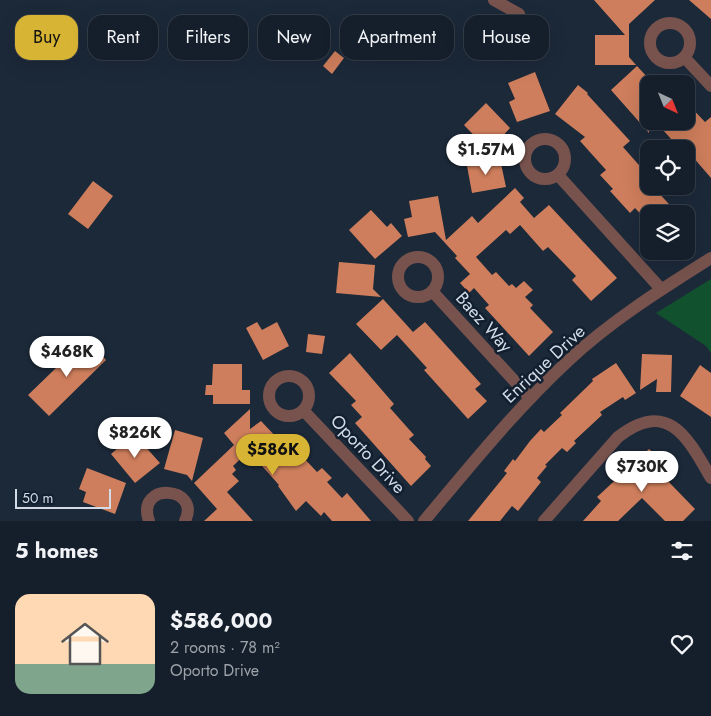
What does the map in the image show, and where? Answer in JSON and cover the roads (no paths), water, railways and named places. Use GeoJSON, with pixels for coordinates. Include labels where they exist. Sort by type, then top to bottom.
{"type":"FeatureCollection","features":[{"type":"Feature","properties":{"kind":"street"},"geometry":{"type":"LineString","coordinates":[[494,0],[519,14]]}},
{"type":"Feature","properties":{"kind":"street"},"geometry":{"type":"LineString","coordinates":[[684,57],[711,86]]}},
{"type":"Feature","properties":{"kind":"street"},"geometry":{"type":"LineString","coordinates":[[558,175],[661,289]]}},
{"type":"Feature","properties":{"kind":"street","name":"Enrique Drive"},"geometry":{"type":"LineString","coordinates":[[424,521],[530,398],[570,358],[661,289],[711,258]]}},
{"type":"Feature","properties":{"kind":"street","name":"Baez Way"},"geometry":{"type":"LineString","coordinates":[[432,291],[530,398]]}},
{"type":"Feature","properties":{"kind":"street","name":"Oporto Drive"},"geometry":{"type":"LineString","coordinates":[[303,410],[408,521]]}},
{"type":"Feature","properties":{"kind":"street"},"geometry":{"type":"LineString","coordinates":[[544,521],[618,437],[631,426],[646,422],[659,421],[670,424],[680,430],[689,440],[711,478]]}},
{"type":"Feature","properties":{"kind":"street"},"geometry":{"type":"LineString","coordinates":[[149,521],[147,508],[150,502],[160,493],[166,492],[178,495],[183,499],[188,511],[185,521]]}}]}
